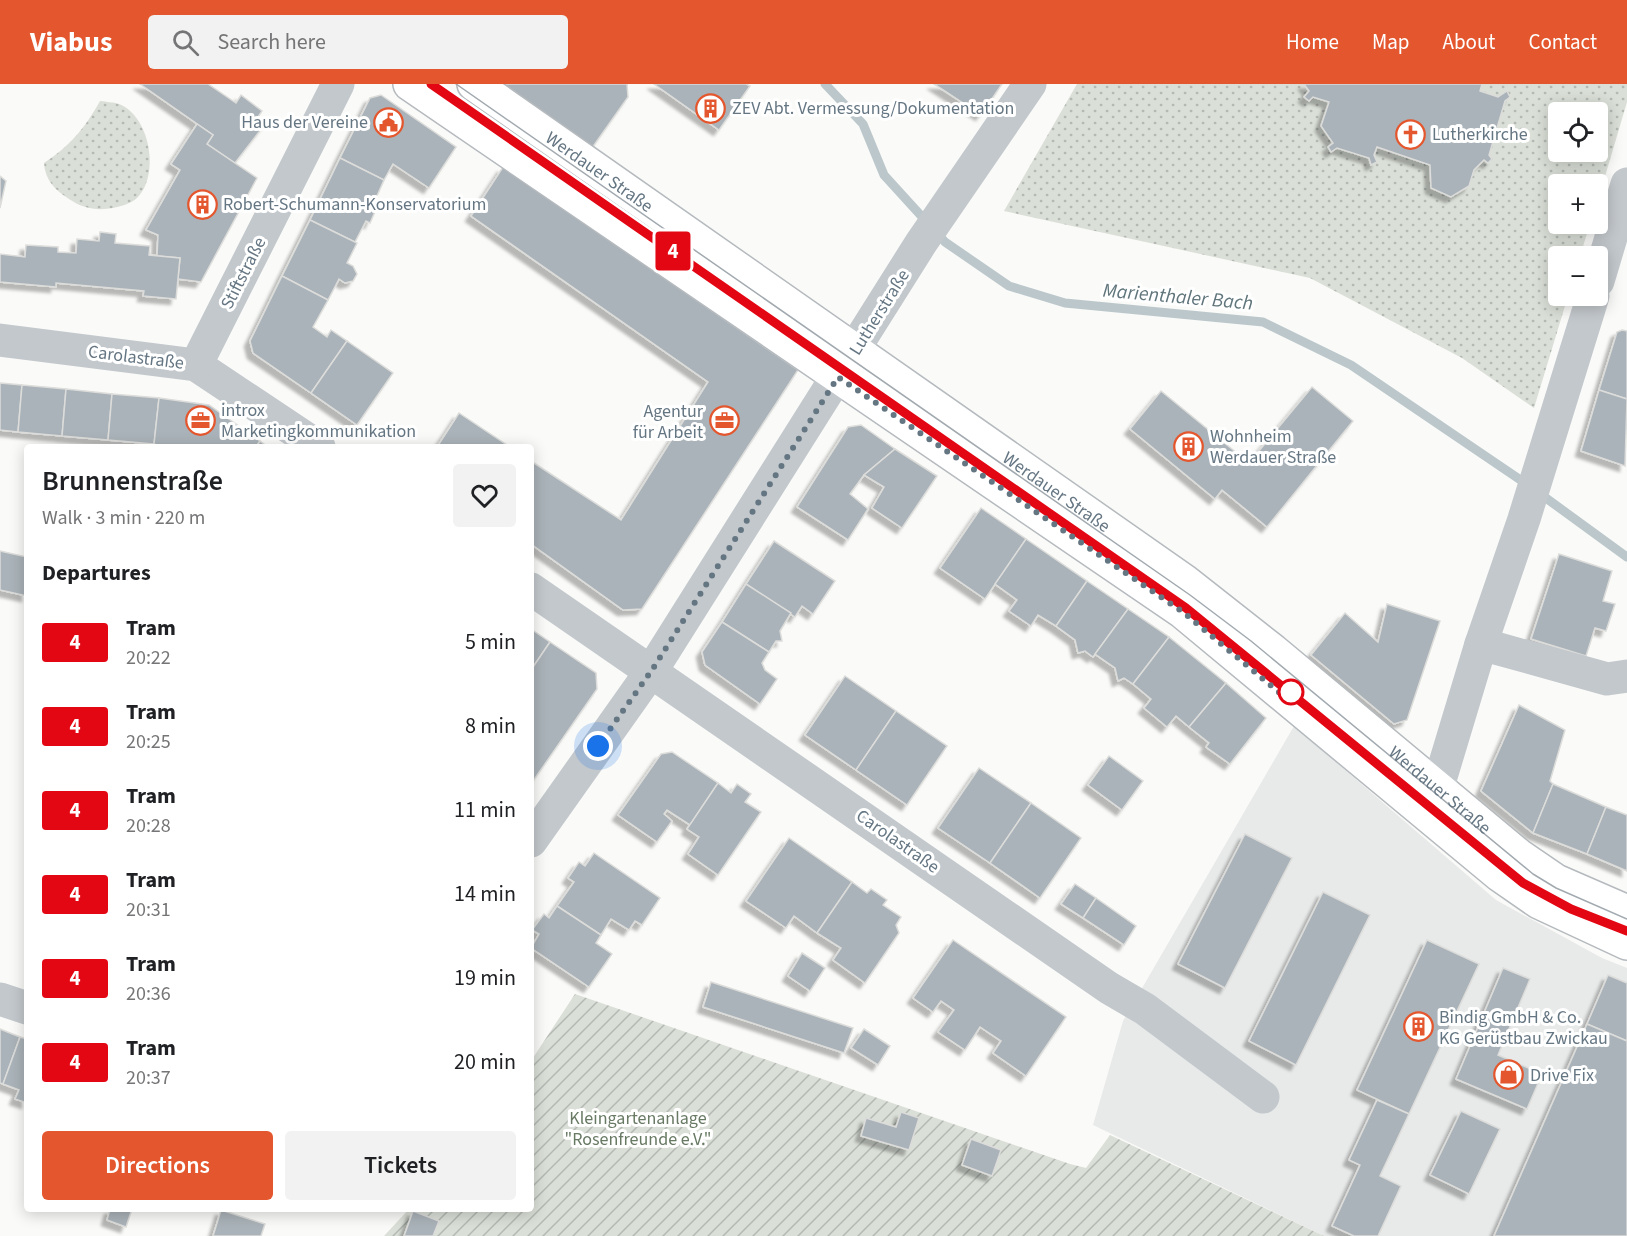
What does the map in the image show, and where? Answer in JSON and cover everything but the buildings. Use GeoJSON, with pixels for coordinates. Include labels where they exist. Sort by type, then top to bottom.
{"type":"FeatureCollection","features":[{"type":"Feature","properties":{"kind":"main road","name":"Werdauer Straße"},"geometry":{"type":"LineString","coordinates":[[410,84],[846,365]]}},
{"type":"Feature","properties":{"kind":"main road","name":"Werdauer Straße"},"geometry":{"type":"LineString","coordinates":[[474,84],[846,365],[1183,612],[1431,802],[1556,881],[1627,912]]}},
{"type":"Feature","properties":{"kind":"main road","name":"Werdauer Straße"},"geometry":{"type":"LineString","coordinates":[[1431,802],[1500,875],[1539,902],[1627,943]]}},
{"type":"Feature","properties":{"kind":"street","name":"Stiftstraße"},"geometry":{"type":"LineString","coordinates":[[196,365],[338,84]]}},
{"type":"Feature","properties":{"kind":"street","name":"Lutherstraße"},"geometry":{"type":"LineString","coordinates":[[534,837],[652,670],[921,243],[1030,84]]}},
{"type":"Feature","properties":{"kind":"street"},"geometry":{"type":"LineString","coordinates":[[1609,273],[1627,184]]}},
{"type":"Feature","properties":{"kind":"street"},"geometry":{"type":"LineString","coordinates":[[1431,802],[1481,644],[1524,519],[1590,306]]}},
{"type":"Feature","properties":{"kind":"street","name":"Carolastraße"},"geometry":{"type":"LineString","coordinates":[[0,340],[196,365],[314,444]]}},
{"type":"Feature","properties":{"kind":"street","name":"Carolastraße"},"geometry":{"type":"LineString","coordinates":[[534,591],[652,670],[1109,987],[1145,1009],[1263,1097]]}},
{"type":"Feature","properties":{"kind":"street"},"geometry":{"type":"LineString","coordinates":[[1481,644],[1608,679],[1627,676]]}},
{"type":"Feature","properties":{"kind":"street"},"geometry":{"type":"LineString","coordinates":[[0,999],[24,1007]]}},
{"type":"Feature","properties":{"kind":"shaded area"},"geometry":{"type":"Polygon","coordinates":[[[1294,726],[1496,900],[1602,958],[1627,968],[1627,1236],[1324,1236],[1093,1125],[1123,1021],[1294,726]]]}},
{"type":"Feature","properties":{"kind":"green space"},"geometry":{"type":"Polygon","coordinates":[[[1077,84],[1627,84],[1627,102],[1606,174],[1548,174],[1548,234],[1587,234],[1583,246],[1548,246],[1548,306],[1565,306],[1534,408],[1462,358],[1310,278],[1004,211],[1077,84]]]}},
{"type":"Feature","properties":{"kind":"green space"},"geometry":{"type":"Polygon","coordinates":[[[100,101],[119,104],[130,110],[144,133],[150,161],[145,187],[138,197],[123,205],[101,209],[79,205],[59,192],[49,179],[44,163],[76,136],[100,101]]]}},
{"type":"Feature","properties":{"kind":"green space","name":"Kleingartenanlage \"Rosenfreunde e.V.\""},"geometry":{"type":"Polygon","coordinates":[[[575,994],[1070,1164],[1086,1168],[1110,1135],[1324,1236],[384,1236],[406,1212],[534,1212],[534,1056],[575,994]]]}},
{"type":"Feature","properties":{"kind":"waterway","name":"Marienthaler Bach"},"geometry":{"type":"LineString","coordinates":[[825,84],[863,124],[884,175],[945,242],[1009,286],[1065,303],[1263,322],[1351,365],[1528,485]]}},
{"type":"Feature","properties":{"kind":"waterway","name":"Marienthaler Bach"},"geometry":{"type":"LineString","coordinates":[[1539,493],[1627,557]]}},
{"type":"Feature","properties":{"kind":"tram line"},"geometry":{"type":"LineString","coordinates":[[431,84],[1186,608],[1523,883],[1571,909],[1627,931]]}},
{"type":"Feature","properties":{"kind":"tram line","name":"4"},"geometry":{"type":"LineString","coordinates":[[431,84],[1186,608],[1523,883],[1571,909],[1627,931]]}},
{"type":"Feature","properties":{"kind":"tram line"},"geometry":{"type":"LineString","coordinates":[[456,84],[1190,595],[1251,641],[1533,874],[1556,888],[1627,919]]}},
{"type":"Feature","properties":{"kind":"place","name":"ZEV Abt. Vermessung/Dokumentation"},"geometry":{"type":"Point","coordinates":[711,108]}},
{"type":"Feature","properties":{"kind":"place","name":"Haus der Vereine"},"geometry":{"type":"Point","coordinates":[389,122]}},
{"type":"Feature","properties":{"kind":"place","name":"Lutherkirche"},"geometry":{"type":"Point","coordinates":[1411,134]}},
{"type":"Feature","properties":{"kind":"place","name":"Robert-Schumann-Konservatorium"},"geometry":{"type":"Point","coordinates":[202,204]}},
{"type":"Feature","properties":{"kind":"place","name":"introx Marketingkommunikation"},"geometry":{"type":"Point","coordinates":[200,420]}},
{"type":"Feature","properties":{"kind":"place","name":"Agentur für Arbeit"},"geometry":{"type":"Point","coordinates":[724,421]}},
{"type":"Feature","properties":{"kind":"place","name":"Wohnheim Werdauer Straße"},"geometry":{"type":"Point","coordinates":[1189,446]}},
{"type":"Feature","properties":{"kind":"place","name":"Bindig GmbH & Co. KG Gerüstbau Zwickau"},"geometry":{"type":"Point","coordinates":[1418,1027]}},
{"type":"Feature","properties":{"kind":"place","name":"Drive Fix"},"geometry":{"type":"Point","coordinates":[1509,1075]}},
{"type":"Feature","properties":{"kind":"route"},"geometry":{"type":"LineString","coordinates":[[598,746],[652,670],[838,377],[1183,612],[1287,699],[1291,692]]}}]}
